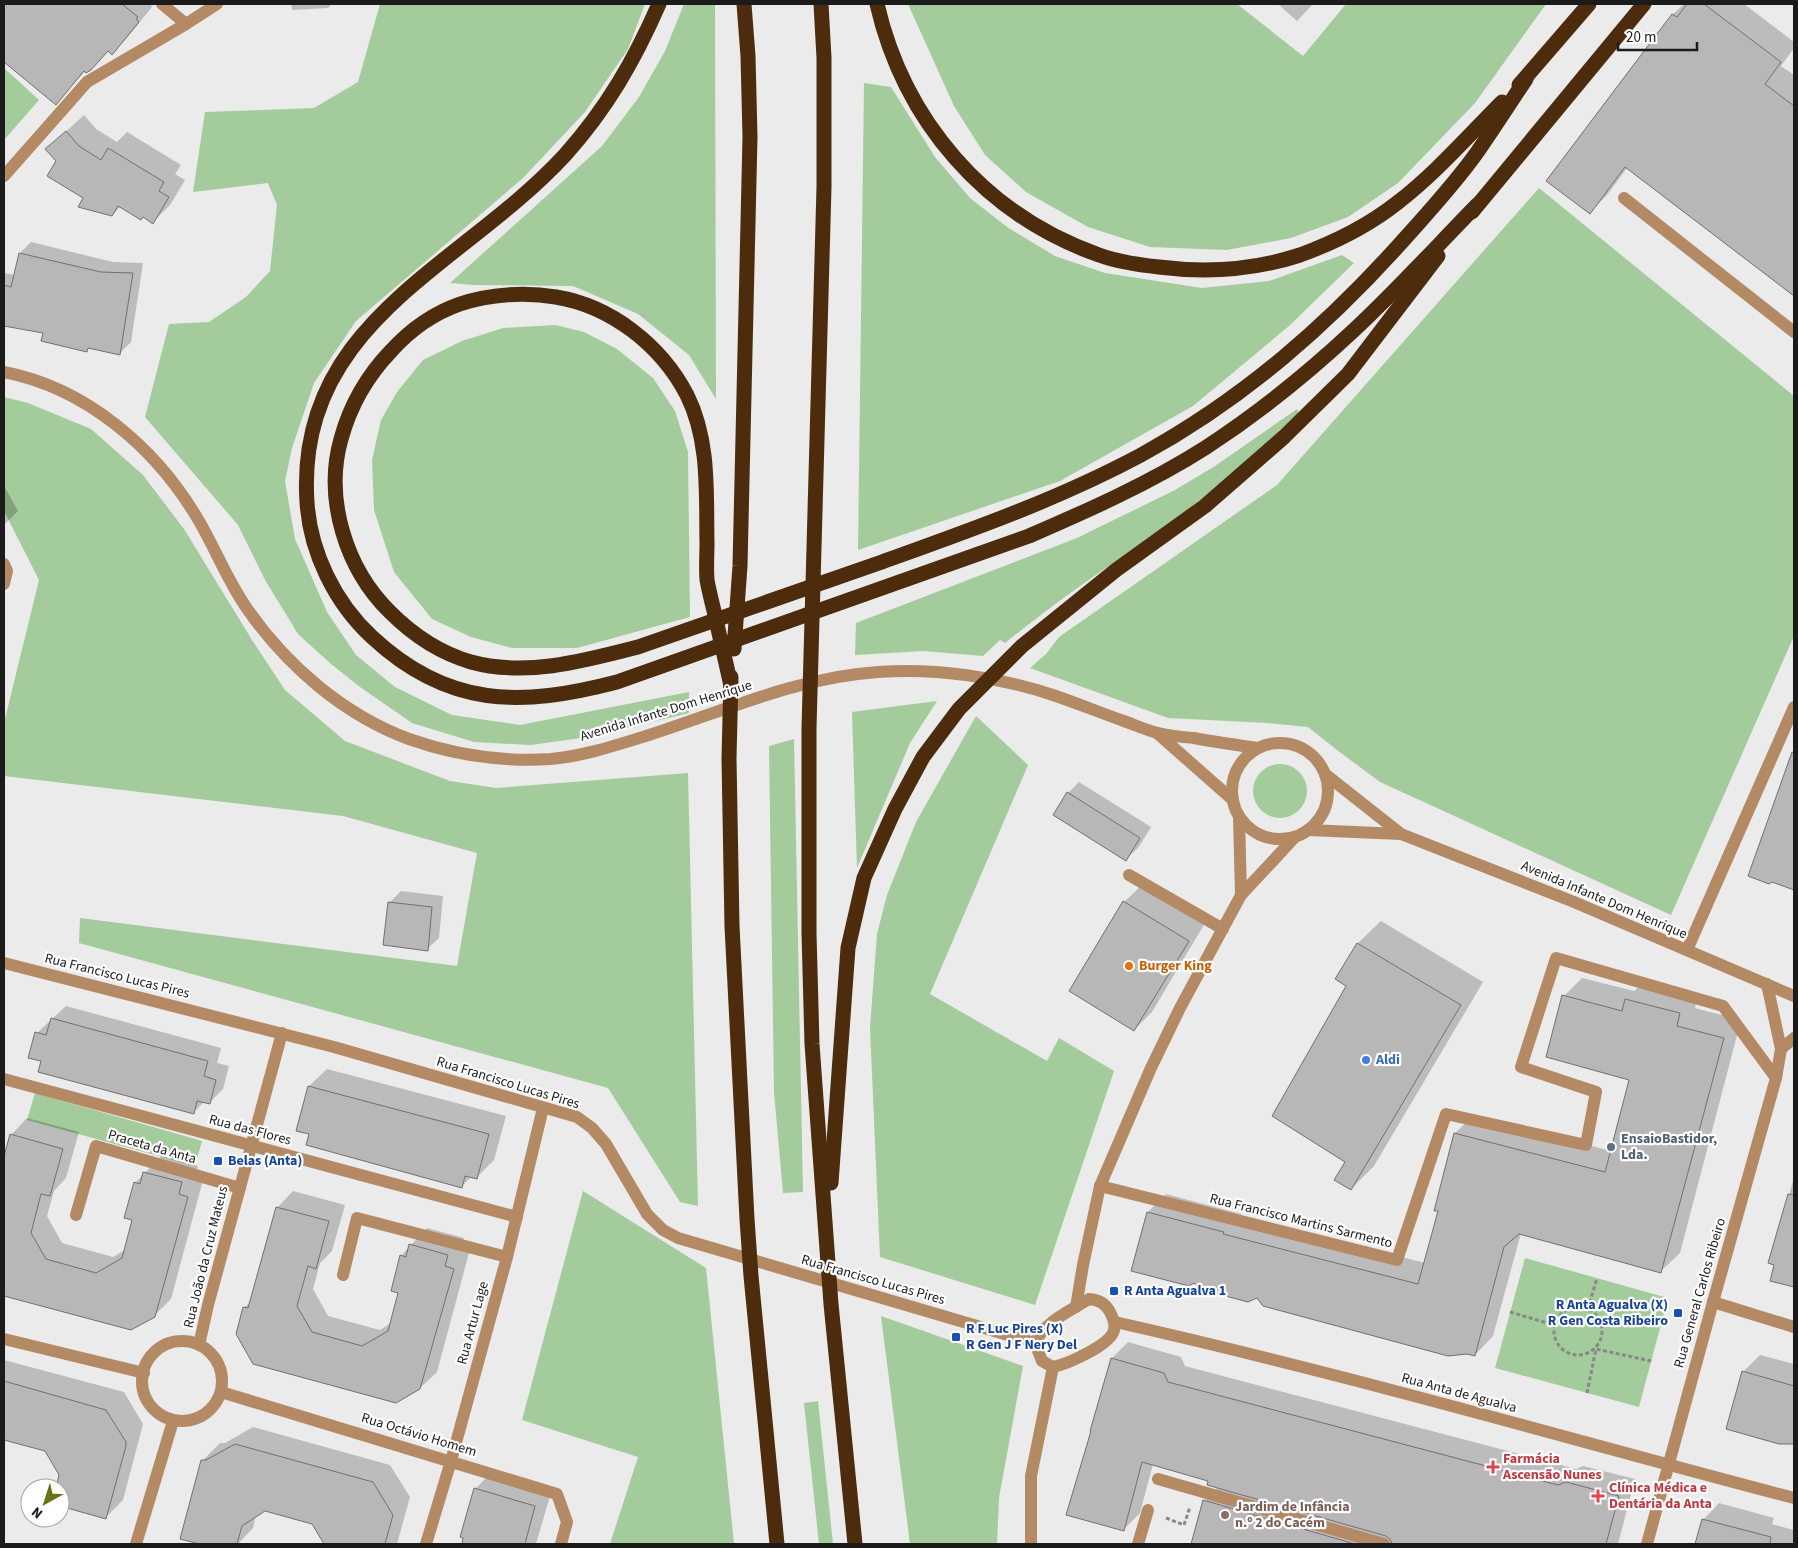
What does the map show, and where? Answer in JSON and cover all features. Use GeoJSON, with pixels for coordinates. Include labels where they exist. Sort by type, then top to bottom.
{"type":"FeatureCollection","features":[{"type":"Feature","properties":{"kind":"highway"},"geometry":{"type":"LineString","coordinates":[[659,4],[643,40],[619,84],[590,125],[532,188],[414,283],[382,312],[361,336],[341,364],[326,392],[315,419],[308,452],[306,485],[308,518],[315,547],[327,576],[347,609],[370,636],[397,659],[424,676],[458,690],[486,696],[517,698],[579,692],[617,682],[1029,536],[1080,514],[1152,478],[1204,448],[1276,396],[1353,330],[1478,205]]}},
{"type":"Feature","properties":{"kind":"highway"},"geometry":{"type":"LineString","coordinates":[[744,4],[748,56],[750,137],[740,566],[731,686],[729,758],[732,926],[750,1276],[777,1544]]}},
{"type":"Feature","properties":{"kind":"highway"},"geometry":{"type":"LineString","coordinates":[[821,4],[824,58],[824,187],[809,728],[809,933],[812,1044],[831,1304],[855,1544]]}},
{"type":"Feature","properties":{"kind":"highway"},"geometry":{"type":"LineString","coordinates":[[877,4],[898,66],[916,103],[940,140],[963,169],[996,198],[1027,221],[1063,240],[1100,256],[1135,264],[1200,271],[1236,269],[1300,254],[1333,241],[1396,204],[1426,178],[1526,79],[1589,4]]}},
{"type":"Feature","properties":{"kind":"highway"},"geometry":{"type":"LineString","coordinates":[[827,1239],[848,948],[864,878],[895,809],[924,757],[959,710],[1022,646],[1116,570],[1205,506],[1284,437],[1348,374],[1478,205],[1644,4]]}},
{"type":"Feature","properties":{"kind":"highway"},"geometry":{"type":"LineString","coordinates":[[731,686],[707,579],[704,453],[688,397],[673,373],[655,351],[632,330],[600,311],[571,300],[542,295],[510,295],[482,298],[459,304],[429,319],[403,338],[381,362],[362,388],[351,410],[340,441],[336,468],[337,499],[344,536],[357,568],[379,602],[405,627],[436,648],[472,662],[509,667],[549,667],[590,659],[638,647],[984,526],[1098,477],[1178,433],[1261,376],[1302,343],[1347,301],[1430,210],[1476,153],[1526,79]]}},
{"type":"Feature","properties":{"kind":"street"},"geometry":{"type":"LineString","coordinates":[[162,4],[186,24]]}},
{"type":"Feature","properties":{"kind":"street"},"geometry":{"type":"LineString","coordinates":[[4,176],[88,82],[217,4]]}},
{"type":"Feature","properties":{"kind":"street"},"geometry":{"type":"LineString","coordinates":[[1624,198],[1794,332]]}},
{"type":"Feature","properties":{"kind":"street","name":"Avenida Infante Dom Henrique"},"geometry":{"type":"LineString","coordinates":[[4,372],[63,391],[118,426],[148,454],[176,486],[199,520],[245,606],[271,642],[301,672],[334,698],[368,720],[406,738],[445,750],[512,760],[553,759],[591,752],[793,687],[843,676],[879,671],[948,673],[986,678],[1052,695],[1157,733],[1258,748]]}},
{"type":"Feature","properties":{"kind":"street"},"geometry":{"type":"LineString","coordinates":[[4,564],[7,571],[4,584]]}},
{"type":"Feature","properties":{"kind":"street"},"geometry":{"type":"LineString","coordinates":[[1687,950],[1794,707]]}},
{"type":"Feature","properties":{"kind":"street","name":"Avenida Infante Dom Henrique"},"geometry":{"type":"LineString","coordinates":[[1157,733],[1232,800]]}},
{"type":"Feature","properties":{"kind":"street"},"geometry":{"type":"LineString","coordinates":[[1076,1307],[1100,1186],[1150,1070],[1180,1008],[1241,895],[1295,837],[1308,830],[1319,819],[1326,806],[1328,790],[1325,774],[1317,760],[1305,750],[1290,744],[1273,743],[1258,748],[1245,757],[1236,770],[1232,786],[1232,800],[1239,817],[1250,829],[1265,837],[1280,839],[1295,837]]}},
{"type":"Feature","properties":{"kind":"street","name":"Avenida Infante Dom Henrique"},"geometry":{"type":"LineString","coordinates":[[1325,774],[1401,834],[1574,902],[1794,996]]}},
{"type":"Feature","properties":{"kind":"street"},"geometry":{"type":"LineString","coordinates":[[1239,817],[1241,895]]}},
{"type":"Feature","properties":{"kind":"street","name":"Avenida Infante Dom Henrique"},"geometry":{"type":"LineString","coordinates":[[1308,830],[1401,834]]}},
{"type":"Feature","properties":{"kind":"street"},"geometry":{"type":"LineString","coordinates":[[1128,875],[1223,929]]}},
{"type":"Feature","properties":{"kind":"street","name":"Rua Francisco Martins Sarmento"},"geometry":{"type":"LineString","coordinates":[[1100,1186],[1397,1260],[1446,1114],[1586,1145],[1596,1092],[1521,1067],[1556,958],[1723,1006],[1776,1078]]}},
{"type":"Feature","properties":{"kind":"street"},"geometry":{"type":"LineString","coordinates":[[4,978],[5,964]]}},
{"type":"Feature","properties":{"kind":"street","name":"Rua Francisco Lucas Pires"},"geometry":{"type":"LineString","coordinates":[[5,964],[282,1033],[577,1117],[592,1128],[606,1144],[647,1214],[664,1230],[678,1238],[1035,1343]]}},
{"type":"Feature","properties":{"kind":"street","name":"Rua General Carlos Ribeiro"},"geometry":{"type":"LineString","coordinates":[[1648,1544],[1668,1465],[1776,1078],[1780,1049],[1767,984]]}},
{"type":"Feature","properties":{"kind":"street","name":"Rua João da Cruz Mateus"},"geometry":{"type":"LineString","coordinates":[[200,1345],[208,1305],[282,1033]]}},
{"type":"Feature","properties":{"kind":"street"},"geometry":{"type":"LineString","coordinates":[[1780,1049],[1794,1038]]}},
{"type":"Feature","properties":{"kind":"street","name":"Rua das Flores"},"geometry":{"type":"LineString","coordinates":[[4,1078],[517,1217]]}},
{"type":"Feature","properties":{"kind":"street","name":"Rua Artur Lage"},"geometry":{"type":"LineString","coordinates":[[426,1544],[451,1461],[507,1257],[530,1155],[543,1108]]}},
{"type":"Feature","properties":{"kind":"street","name":"Praceta da Anta"},"geometry":{"type":"LineString","coordinates":[[76,1215],[96,1146],[240,1188]]}},
{"type":"Feature","properties":{"kind":"street"},"geometry":{"type":"LineString","coordinates":[[343,1275],[357,1218],[507,1257]]}},
{"type":"Feature","properties":{"kind":"street"},"geometry":{"type":"LineString","coordinates":[[1089,1299],[1097,1300],[1106,1305],[1115,1322],[1114,1332],[1107,1342],[1064,1365],[1053,1367],[1042,1360],[1035,1343],[1038,1335],[1045,1327],[1076,1307],[1089,1299]]}},
{"type":"Feature","properties":{"kind":"street"},"geometry":{"type":"LineString","coordinates":[[1713,1302],[1794,1327]]}},
{"type":"Feature","properties":{"kind":"street","name":"Rua Anta de Agualva"},"geometry":{"type":"LineString","coordinates":[[1115,1322],[1174,1335],[1469,1410],[1794,1498]]}},
{"type":"Feature","properties":{"kind":"street"},"geometry":{"type":"LineString","coordinates":[[4,1339],[144,1373]]}},
{"type":"Feature","properties":{"kind":"street"},"geometry":{"type":"LineString","coordinates":[[186,1341],[200,1345],[212,1353],[219,1365],[222,1377],[221,1392],[215,1405],[204,1415],[188,1422],[173,1420],[160,1415],[149,1405],[142,1387],[146,1363],[154,1352],[166,1344],[186,1341]]}},
{"type":"Feature","properties":{"kind":"street"},"geometry":{"type":"LineString","coordinates":[[1031,1544],[1030,1476],[1053,1367]]}},
{"type":"Feature","properties":{"kind":"street","name":"Rua Octávio Homem"},"geometry":{"type":"LineString","coordinates":[[221,1392],[557,1494],[566,1522],[561,1544]]}},
{"type":"Feature","properties":{"kind":"street"},"geometry":{"type":"LineString","coordinates":[[136,1544],[173,1420]]}},
{"type":"Feature","properties":{"kind":"street"},"geometry":{"type":"LineString","coordinates":[[1158,1479],[1384,1544]]}},
{"type":"Feature","properties":{"kind":"street"},"geometry":{"type":"LineString","coordinates":[[1138,1544],[1148,1510]]}},
{"type":"Feature","properties":{"kind":"path"},"geometry":{"type":"LineString","coordinates":[[1588,1309],[1597,1278]]}},
{"type":"Feature","properties":{"kind":"path"},"geometry":{"type":"LineString","coordinates":[[1580,1307],[1588,1309],[1600,1319],[1603,1326],[1601,1342],[1596,1349],[1583,1356],[1567,1354],[1556,1342],[1554,1325],[1564,1312],[1580,1307]]}},
{"type":"Feature","properties":{"kind":"path"},"geometry":{"type":"LineString","coordinates":[[1510,1312],[1554,1325]]}},
{"type":"Feature","properties":{"kind":"path"},"geometry":{"type":"LineString","coordinates":[[1596,1349],[1651,1361]]}},
{"type":"Feature","properties":{"kind":"path"},"geometry":{"type":"LineString","coordinates":[[1587,1393],[1596,1349]]}},
{"type":"Feature","properties":{"kind":"path"},"geometry":{"type":"LineString","coordinates":[[1148,1510],[1184,1525],[1195,1489]]}},
{"type":"Feature","properties":{"kind":"green space"},"geometry":{"type":"Polygon","coordinates":[[[380,4],[645,4],[628,49],[585,112],[523,178],[356,321],[314,383],[292,448],[285,481],[295,539],[327,612],[356,655],[395,687],[452,715],[520,725],[689,692],[689,713],[595,736],[531,745],[474,742],[412,723],[360,687],[298,634],[265,580],[238,525],[145,417],[169,324],[209,322],[246,297],[270,271],[277,205],[268,183],[193,192],[205,112],[314,108],[358,82],[380,4]]]}},
{"type":"Feature","properties":{"kind":"green space"},"geometry":{"type":"Polygon","coordinates":[[[684,4],[715,4],[716,399],[689,355],[638,314],[573,286],[450,283],[602,146],[639,97],[665,51],[684,4]]]}},
{"type":"Feature","properties":{"kind":"green space"},"geometry":{"type":"Polygon","coordinates":[[[908,4],[1237,4],[1303,56],[1346,4],[1546,4],[1475,103],[1398,183],[1348,217],[1291,238],[1227,250],[1150,247],[1088,227],[1026,192],[985,155],[954,106],[908,4]]]}},
{"type":"Feature","properties":{"kind":"green space"},"geometry":{"type":"Polygon","coordinates":[[[4,68],[39,100],[4,140],[4,68]]]}},
{"type":"Feature","properties":{"kind":"green space"},"geometry":{"type":"Polygon","coordinates":[[[864,83],[891,87],[935,157],[970,198],[1007,227],[1055,256],[1105,273],[1202,288],[1269,281],[1342,255],[1354,263],[1289,326],[1193,406],[1060,481],[858,550],[864,83]]]}},
{"type":"Feature","properties":{"kind":"green space"},"geometry":{"type":"Polygon","coordinates":[[[1539,188],[1794,396],[1794,636],[1671,915],[1380,782],[1308,727],[1168,718],[1030,668],[1046,654],[1059,637],[1277,485],[1539,188]]]}},
{"type":"Feature","properties":{"kind":"green space"},"geometry":{"type":"Polygon","coordinates":[[[555,325],[584,332],[617,349],[653,378],[675,411],[688,452],[690,617],[577,648],[512,648],[471,637],[432,619],[394,572],[374,510],[372,460],[381,420],[397,392],[423,360],[462,341],[503,328],[555,325]]]}},
{"type":"Feature","properties":{"kind":"green space"},"geometry":{"type":"Polygon","coordinates":[[[4,397],[28,403],[91,429],[143,475],[184,529],[285,690],[345,741],[450,781],[496,788],[688,773],[698,1206],[680,1202],[608,1088],[79,943],[80,918],[457,966],[477,853],[343,816],[4,776],[4,723],[39,580],[4,511],[4,397]]]}},
{"type":"Feature","properties":{"kind":"green space"},"geometry":{"type":"Polygon","coordinates":[[[1297,409],[1299,413],[1211,492],[1005,643],[1000,640],[983,656],[924,651],[855,655],[856,623],[1077,538],[1175,490],[1215,466],[1297,409]]]}},
{"type":"Feature","properties":{"kind":"green space"},"geometry":{"type":"Polygon","coordinates":[[[937,701],[910,743],[857,868],[852,712],[937,701]]]}},
{"type":"Feature","properties":{"kind":"green space"},"geometry":{"type":"Polygon","coordinates":[[[976,716],[1028,765],[930,994],[1047,1061],[1059,1038],[1114,1071],[1035,1305],[880,1257],[870,1028],[877,934],[887,895],[916,822],[976,716]]]}},
{"type":"Feature","properties":{"kind":"green space"},"geometry":{"type":"Polygon","coordinates":[[[794,739],[803,1192],[783,1193],[774,1092],[769,746],[794,739]]]}},
{"type":"Feature","properties":{"kind":"green space"},"geometry":{"type":"Polygon","coordinates":[[[1280,764],[1290,766],[1299,772],[1305,781],[1307,791],[1305,801],[1299,810],[1290,816],[1280,818],[1270,816],[1261,810],[1255,801],[1253,791],[1255,781],[1261,772],[1270,766],[1280,764]]]}},
{"type":"Feature","properties":{"kind":"green space"},"geometry":{"type":"Polygon","coordinates":[[[35,1093],[202,1141],[195,1166],[27,1120],[35,1093]]]}},
{"type":"Feature","properties":{"kind":"green space"},"geometry":{"type":"Polygon","coordinates":[[[583,1191],[706,1268],[734,1544],[610,1544],[638,1457],[522,1420],[583,1191]]]}},
{"type":"Feature","properties":{"kind":"green space"},"geometry":{"type":"Polygon","coordinates":[[[1525,1258],[1668,1298],[1639,1407],[1495,1368],[1525,1258]]]}},
{"type":"Feature","properties":{"kind":"green space"},"geometry":{"type":"Polygon","coordinates":[[[881,1316],[1023,1366],[999,1498],[997,1544],[910,1544],[881,1316]]]}},
{"type":"Feature","properties":{"kind":"green space"},"geometry":{"type":"Polygon","coordinates":[[[818,1401],[833,1544],[819,1544],[804,1403],[818,1401]]]}},
{"type":"Feature","properties":{"kind":"building"},"geometry":{"type":"Polygon","coordinates":[[[4,4],[122,4],[138,17],[136,19],[139,22],[112,55],[108,51],[91,70],[86,73],[84,71],[56,105],[4,62],[4,4]]]}},
{"type":"Feature","properties":{"kind":"building"},"geometry":{"type":"Polygon","coordinates":[[[1687,4],[1704,4],[1781,62],[1765,84],[1794,106],[1794,296],[1625,167],[1590,214],[1546,181],[1672,14],[1677,17],[1687,4]]]}},
{"type":"Feature","properties":{"kind":"building"},"geometry":{"type":"Polygon","coordinates":[[[66,131],[79,146],[101,160],[108,148],[164,182],[159,191],[169,197],[153,224],[143,217],[141,220],[118,206],[112,216],[78,207],[83,198],[47,176],[56,161],[45,149],[66,131]]]}},
{"type":"Feature","properties":{"kind":"building"},"geometry":{"type":"Polygon","coordinates":[[[19,253],[101,272],[133,273],[120,355],[88,348],[87,352],[41,341],[43,333],[4,326],[4,285],[11,287],[19,253]]]}},
{"type":"Feature","properties":{"kind":"building"},"geometry":{"type":"Polygon","coordinates":[[[1792,752],[1794,753],[1794,890],[1772,882],[1769,884],[1748,876],[1792,752]]]}},
{"type":"Feature","properties":{"kind":"building"},"geometry":{"type":"Polygon","coordinates":[[[1067,792],[1140,838],[1126,861],[1053,815],[1067,792]]]}},
{"type":"Feature","properties":{"kind":"building","name":"Burger King"},"geometry":{"type":"Polygon","coordinates":[[[1123,901],[1189,941],[1134,1031],[1069,991],[1123,901]]]}},
{"type":"Feature","properties":{"kind":"building"},"geometry":{"type":"Polygon","coordinates":[[[388,902],[432,907],[428,951],[383,945],[388,902]]]}},
{"type":"Feature","properties":{"kind":"building","name":"Aldi"},"geometry":{"type":"Polygon","coordinates":[[[1357,943],[1461,1005],[1351,1190],[1334,1180],[1345,1162],[1272,1116],[1346,986],[1335,979],[1357,943]]]}},
{"type":"Feature","properties":{"kind":"building"},"geometry":{"type":"Polygon","coordinates":[[[1562,995],[1622,1011],[1625,999],[1680,1013],[1677,1026],[1724,1038],[1661,1273],[1519,1234],[1504,1247],[1475,1356],[1467,1354],[1448,1356],[1263,1306],[1257,1298],[1248,1302],[1203,1290],[1194,1283],[1189,1286],[1131,1271],[1147,1212],[1224,1232],[1223,1234],[1418,1284],[1438,1211],[1434,1211],[1454,1133],[1605,1172],[1629,1080],[1546,1057],[1562,995]]]}},
{"type":"Feature","properties":{"kind":"building"},"geometry":{"type":"Polygon","coordinates":[[[51,1018],[208,1061],[204,1076],[216,1080],[210,1104],[197,1101],[194,1114],[38,1072],[41,1061],[28,1058],[35,1032],[46,1035],[51,1018]]]}},
{"type":"Feature","properties":{"kind":"building"},"geometry":{"type":"Polygon","coordinates":[[[308,1086],[489,1134],[477,1179],[465,1176],[462,1188],[306,1145],[309,1134],[296,1131],[308,1086]]]}},
{"type":"Feature","properties":{"kind":"building"},"geometry":{"type":"Polygon","coordinates":[[[10,1134],[63,1149],[50,1196],[41,1194],[31,1233],[46,1259],[96,1273],[122,1258],[132,1220],[124,1218],[134,1182],[140,1184],[143,1172],[182,1182],[179,1194],[188,1197],[155,1317],[131,1330],[4,1296],[4,1156],[10,1134]]]}},
{"type":"Feature","properties":{"kind":"building"},"geometry":{"type":"Polygon","coordinates":[[[1788,1194],[1794,1195],[1794,1287],[1770,1281],[1774,1265],[1768,1263],[1788,1194]]]}},
{"type":"Feature","properties":{"kind":"building"},"geometry":{"type":"Polygon","coordinates":[[[276,1207],[329,1221],[316,1269],[308,1266],[297,1306],[312,1332],[362,1346],[388,1331],[398,1293],[391,1291],[400,1255],[406,1257],[409,1244],[448,1255],[445,1266],[454,1269],[420,1389],[396,1403],[253,1364],[236,1334],[243,1307],[248,1308],[276,1207]]]}},
{"type":"Feature","properties":{"kind":"building"},"geometry":{"type":"Polygon","coordinates":[[[1111,1358],[1164,1373],[1168,1382],[1558,1485],[1566,1482],[1619,1496],[1606,1544],[1392,1544],[1386,1536],[1207,1485],[1208,1481],[1142,1462],[1124,1531],[1066,1515],[1111,1358]]]}},
{"type":"Feature","properties":{"kind":"building"},"geometry":{"type":"Polygon","coordinates":[[[1742,1371],[1794,1386],[1794,1444],[1779,1444],[1726,1429],[1742,1371]]]}},
{"type":"Feature","properties":{"kind":"building"},"geometry":{"type":"Polygon","coordinates":[[[4,1381],[106,1410],[126,1442],[126,1446],[106,1519],[70,1509],[70,1478],[58,1478],[59,1475],[45,1451],[4,1440],[4,1381]]]}},
{"type":"Feature","properties":{"kind":"building"},"geometry":{"type":"Polygon","coordinates":[[[235,1444],[373,1482],[393,1515],[385,1544],[324,1544],[312,1524],[265,1511],[242,1526],[237,1544],[200,1544],[180,1539],[201,1460],[206,1460],[235,1444]]]}},
{"type":"Feature","properties":{"kind":"building"},"geometry":{"type":"Polygon","coordinates":[[[474,1488],[535,1506],[525,1544],[462,1544],[463,1538],[460,1537],[474,1488]]]}},
{"type":"Feature","properties":{"kind":"building","name":"Jardim de Infância n.º 2 do Cacém"},"geometry":{"type":"Polygon","coordinates":[[[1203,1500],[1355,1544],[1191,1544],[1203,1500]]]}},
{"type":"Feature","properties":{"kind":"building"},"geometry":{"type":"Polygon","coordinates":[[[1702,1519],[1771,1537],[1770,1544],[1695,1544],[1702,1519]]]}},
{"type":"Feature","properties":{"kind":"place","name":"Burger King"},"geometry":{"type":"Point","coordinates":[1129,966]}},
{"type":"Feature","properties":{"kind":"place","name":"Aldi"},"geometry":{"type":"Point","coordinates":[1366,1060]}},
{"type":"Feature","properties":{"kind":"place","name":"EnsaioBastidor, Lda."},"geometry":{"type":"Point","coordinates":[1611,1147]}},
{"type":"Feature","properties":{"kind":"place","name":"Belas (Anta)"},"geometry":{"type":"Point","coordinates":[218,1161]}},
{"type":"Feature","properties":{"kind":"place","name":"R Anta Agualva 1"},"geometry":{"type":"Point","coordinates":[1114,1291]}},
{"type":"Feature","properties":{"kind":"place","name":"R Anta Agualva (X) R Gen Costa Ribeiro"},"geometry":{"type":"Point","coordinates":[1678,1313]}},
{"type":"Feature","properties":{"kind":"place","name":"R F Luc Pires (X) R Gen J F Nery Del"},"geometry":{"type":"Point","coordinates":[956,1337]}},
{"type":"Feature","properties":{"kind":"place","name":"Farmácia Ascensão Nunes"},"geometry":{"type":"Point","coordinates":[1493,1467]}},
{"type":"Feature","properties":{"kind":"place","name":"Clínica Médica e Dentária da Anta"},"geometry":{"type":"Point","coordinates":[1598,1496]}},
{"type":"Feature","properties":{"kind":"place","name":"Jardim de Infância n.º 2 do Cacém"},"geometry":{"type":"Point","coordinates":[1225,1515]}}]}
